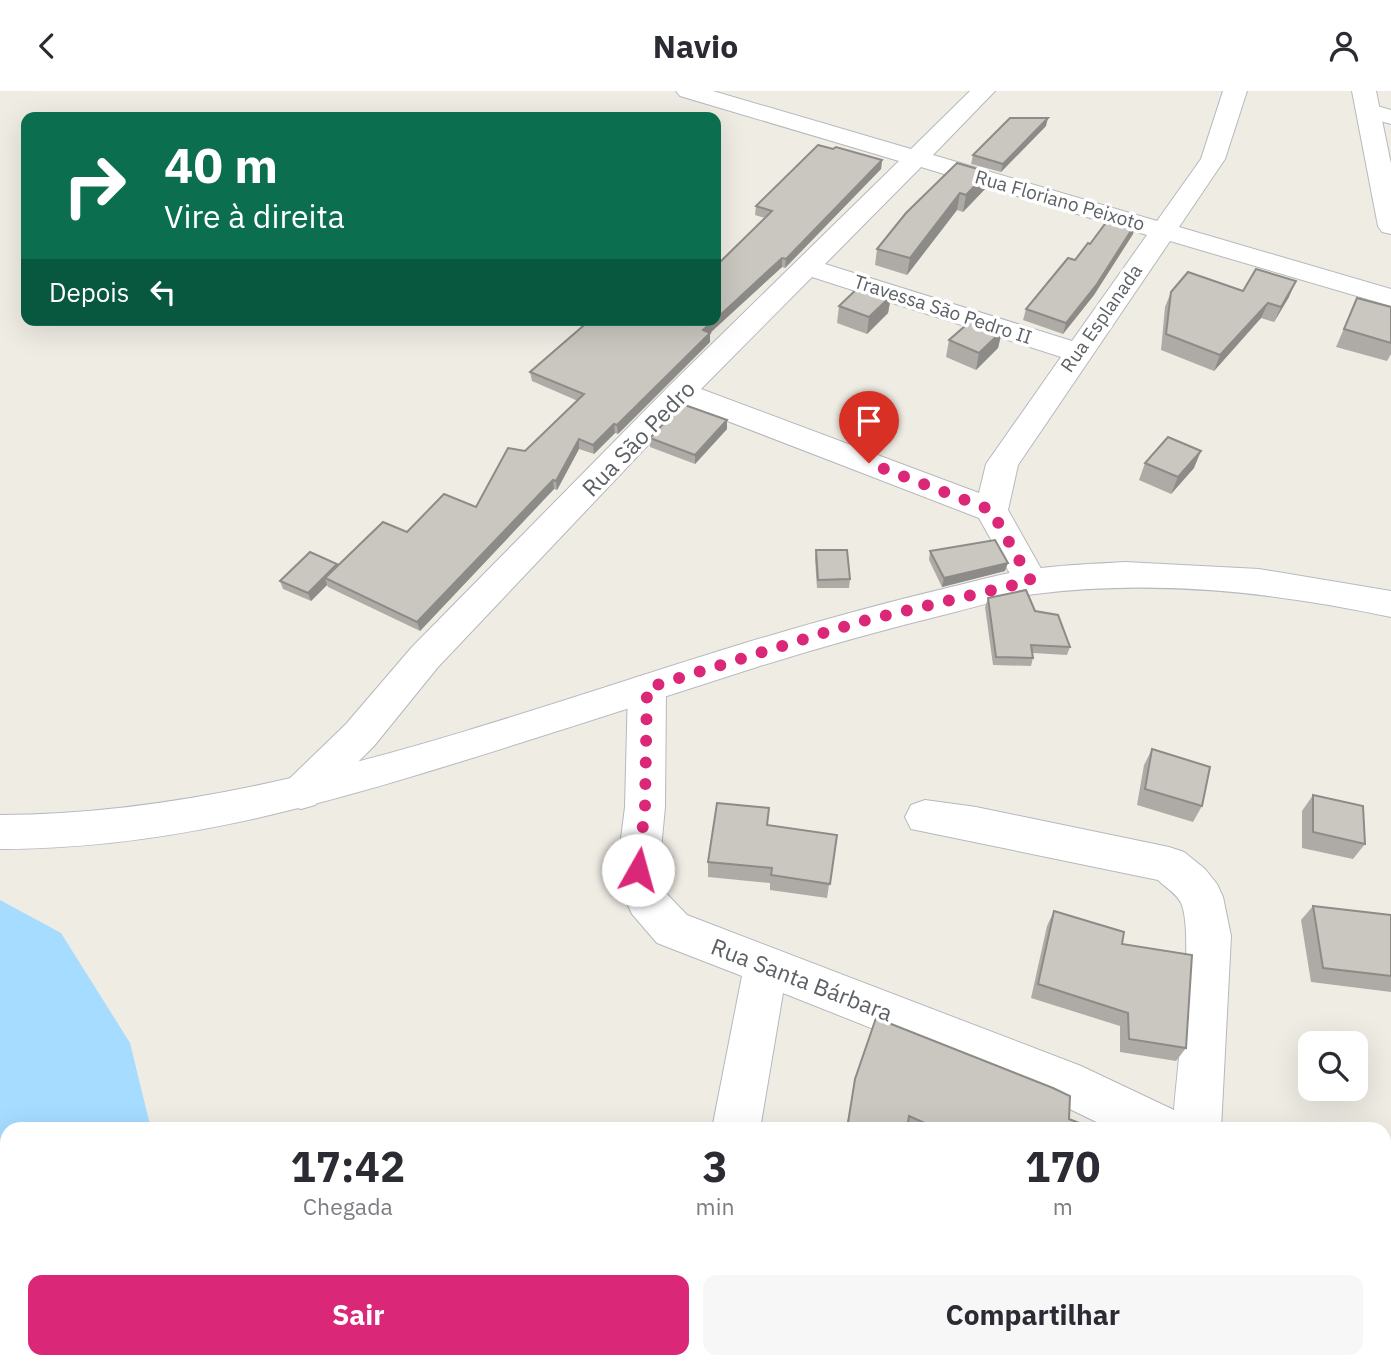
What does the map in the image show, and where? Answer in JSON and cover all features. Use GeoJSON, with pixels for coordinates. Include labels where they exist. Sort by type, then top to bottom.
{"type":"FeatureCollection","features":[{"type":"Feature","properties":{"kind":"street","name":"Rua São Pedro"},"geometry":{"type":"LineString","coordinates":[[301,793],[360,735],[425,657],[681,392],[983,91]]}},
{"type":"Feature","properties":{"kind":"street","name":"Rua Esplanada"},"geometry":{"type":"LineString","coordinates":[[991,510],[1002,464],[1213,159],[1236,91]]}},
{"type":"Feature","properties":{"kind":"street","name":"Rua Floriano Peixoto"},"geometry":{"type":"LineString","coordinates":[[704,93],[1391,298]]}},
{"type":"Feature","properties":{"kind":"street"},"geometry":{"type":"LineString","coordinates":[[1375,106],[1391,226]]}},
{"type":"Feature","properties":{"kind":"street","name":"Travessa São Pedro II"},"geometry":{"type":"LineString","coordinates":[[808,267],[1077,352]]}},
{"type":"Feature","properties":{"kind":"street"},"geometry":{"type":"LineString","coordinates":[[681,392],[991,510],[1031,581]]}},
{"type":"Feature","properties":{"kind":"street"},"geometry":{"type":"LineString","coordinates":[[0,832],[56,834],[201,813],[301,793],[859,622],[1031,581],[1100,575],[1192,576],[1272,582],[1391,604]]}},
{"type":"Feature","properties":{"kind":"street","name":"Rua Santa Bárbara"},"geometry":{"type":"LineString","coordinates":[[647,688],[645,807],[638,870],[647,901],[672,929],[1065,1082],[1148,1122]]}},
{"type":"Feature","properties":{"kind":"street"},"geometry":{"type":"LineString","coordinates":[[925,817],[976,824],[1169,865],[1190,882],[1202,897],[1209,936],[1196,1122]]}},
{"type":"Feature","properties":{"kind":"street"},"geometry":{"type":"LineString","coordinates":[[737,1122],[766,965]]}},
{"type":"Feature","properties":{"kind":"water"},"geometry":{"type":"Polygon","coordinates":[[[0,900],[61,933],[130,1043],[149,1122],[0,1122],[0,900]]]}},
{"type":"Feature","properties":{"kind":"building"},"geometry":{"type":"Polygon","coordinates":[[[1010,118],[1048,118],[1003,164],[973,155],[1010,118]]]}},
{"type":"Feature","properties":{"kind":"building"},"geometry":{"type":"Polygon","coordinates":[[[818,145],[833,149],[836,147],[882,160],[786,259],[782,258],[721,314],[721,261],[772,211],[756,206],[818,145]]]}},
{"type":"Feature","properties":{"kind":"building"},"geometry":{"type":"Polygon","coordinates":[[[957,163],[988,172],[966,195],[960,193],[910,258],[877,249],[906,213],[957,163]]]}},
{"type":"Feature","properties":{"kind":"building"},"geometry":{"type":"Polygon","coordinates":[[[1111,216],[1136,223],[1097,284],[1066,323],[1026,309],[1068,258],[1075,260],[1111,216]]]}},
{"type":"Feature","properties":{"kind":"building"},"geometry":{"type":"Polygon","coordinates":[[[1256,269],[1296,281],[1281,307],[1268,303],[1220,355],[1166,334],[1171,292],[1188,272],[1243,291],[1256,269]]]}},
{"type":"Feature","properties":{"kind":"building"},"geometry":{"type":"Polygon","coordinates":[[[861,285],[891,296],[869,317],[839,306],[861,285]]]}},
{"type":"Feature","properties":{"kind":"building"},"geometry":{"type":"Polygon","coordinates":[[[1357,298],[1391,307],[1391,343],[1344,329],[1357,298]]]}},
{"type":"Feature","properties":{"kind":"building"},"geometry":{"type":"Polygon","coordinates":[[[973,319],[1002,331],[979,353],[949,340],[973,319]]]}},
{"type":"Feature","properties":{"kind":"building"},"geometry":{"type":"Polygon","coordinates":[[[583,326],[707,326],[703,330],[710,333],[617,425],[614,424],[593,445],[579,439],[556,481],[553,480],[417,622],[325,578],[383,522],[407,532],[444,494],[476,507],[508,448],[525,451],[584,394],[530,372],[583,326]]]}},
{"type":"Feature","properties":{"kind":"building"},"geometry":{"type":"Polygon","coordinates":[[[682,404],[727,420],[695,455],[650,438],[682,404]]]}},
{"type":"Feature","properties":{"kind":"building"},"geometry":{"type":"Polygon","coordinates":[[[1168,437],[1201,451],[1178,477],[1145,463],[1168,437]]]}},
{"type":"Feature","properties":{"kind":"building"},"geometry":{"type":"Polygon","coordinates":[[[995,540],[1008,563],[944,578],[930,551],[995,540]]]}},
{"type":"Feature","properties":{"kind":"building"},"geometry":{"type":"Polygon","coordinates":[[[816,550],[847,550],[850,579],[818,580],[816,550]]]}},
{"type":"Feature","properties":{"kind":"building"},"geometry":{"type":"Polygon","coordinates":[[[310,552],[337,564],[308,593],[280,581],[310,552]]]}},
{"type":"Feature","properties":{"kind":"building"},"geometry":{"type":"Polygon","coordinates":[[[1026,590],[1035,611],[1058,615],[1070,647],[1031,645],[1033,658],[996,657],[988,598],[1026,590]]]}},
{"type":"Feature","properties":{"kind":"building"},"geometry":{"type":"Polygon","coordinates":[[[1152,749],[1210,767],[1202,806],[1145,789],[1152,749]]]}},
{"type":"Feature","properties":{"kind":"building"},"geometry":{"type":"Polygon","coordinates":[[[1313,795],[1363,806],[1365,844],[1313,832],[1313,795]]]}},
{"type":"Feature","properties":{"kind":"building"},"geometry":{"type":"Polygon","coordinates":[[[717,803],[769,808],[767,825],[837,835],[830,884],[771,875],[772,868],[708,862],[717,803]]]}},
{"type":"Feature","properties":{"kind":"building"},"geometry":{"type":"Polygon","coordinates":[[[1313,906],[1391,915],[1391,976],[1323,968],[1313,906]]]}},
{"type":"Feature","properties":{"kind":"building"},"geometry":{"type":"Polygon","coordinates":[[[1054,911],[1124,932],[1122,944],[1192,955],[1186,1048],[1129,1039],[1128,1013],[1038,984],[1054,911]]]}},
{"type":"Feature","properties":{"kind":"building"},"geometry":{"type":"Polygon","coordinates":[[[876,1018],[1070,1096],[1069,1119],[1076,1122],[922,1122],[909,1116],[908,1122],[848,1122],[855,1079],[876,1018]]]}},
{"type":"Feature","properties":{"kind":"route"},"geometry":{"type":"LineString","coordinates":[[638,870],[648,752],[647,688],[859,622],[1031,581],[991,510],[869,463]]}}]}
